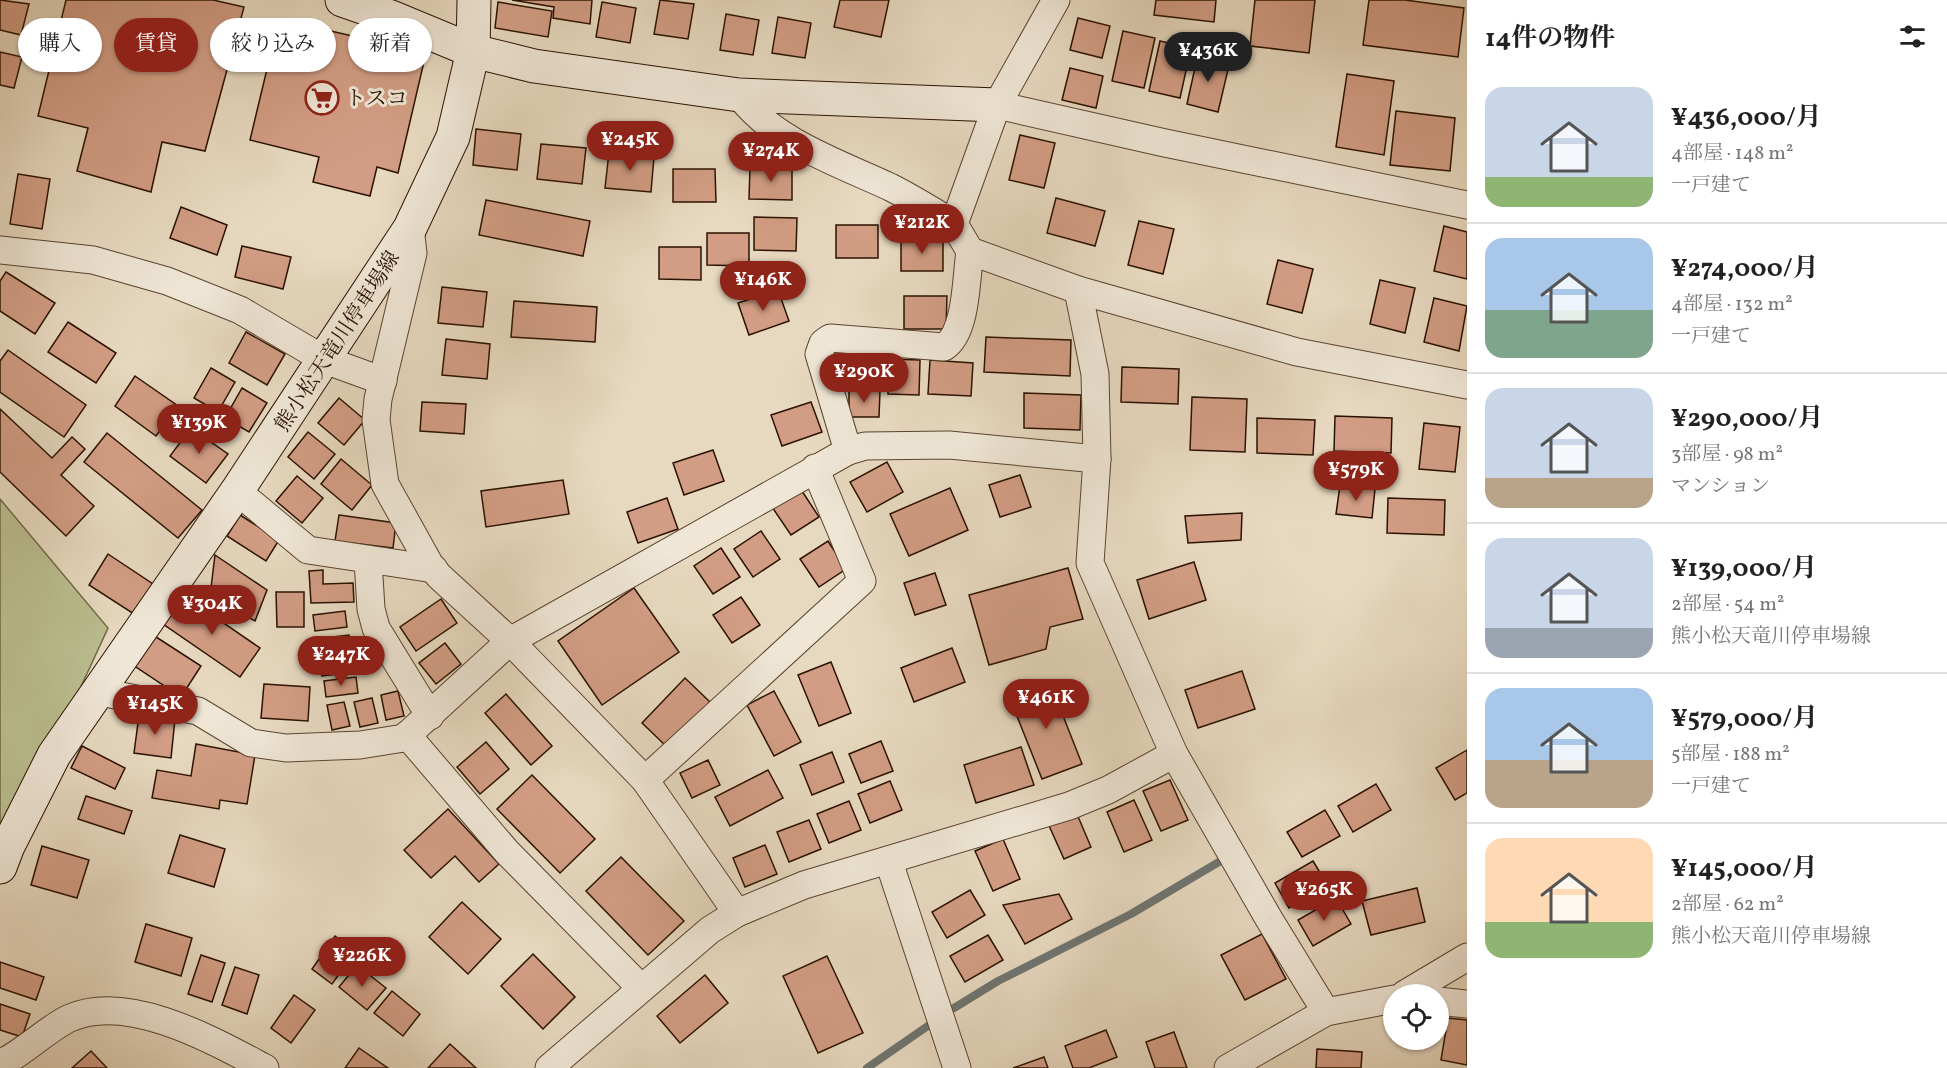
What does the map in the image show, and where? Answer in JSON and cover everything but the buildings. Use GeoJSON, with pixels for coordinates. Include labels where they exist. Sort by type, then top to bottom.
{"type":"FeatureCollection","features":[{"type":"Feature","properties":{"kind":"main road"},"geometry":{"type":"LineString","coordinates":[[342,0],[391,17],[473,51],[534,66],[739,95],[997,105]]}},
{"type":"Feature","properties":{"kind":"main road","name":"熊小松天竜川停車場線"},"geometry":{"type":"LineString","coordinates":[[0,867],[8,846],[54,755],[100,692],[237,491],[410,228],[453,137],[473,51],[474,0]]}},
{"type":"Feature","properties":{"kind":"street"},"geometry":{"type":"LineString","coordinates":[[954,224],[997,105],[1056,0]]}},
{"type":"Feature","properties":{"kind":"street"},"geometry":{"type":"LineString","coordinates":[[739,95],[751,111],[780,132],[893,188],[954,224],[970,251],[960,327],[954,341],[944,347],[830,338],[823,343],[819,354],[848,451]]}},
{"type":"Feature","properties":{"kind":"street"},"geometry":{"type":"LineString","coordinates":[[997,105],[1176,146],[1467,205]]}},
{"type":"Feature","properties":{"kind":"street"},"geometry":{"type":"LineString","coordinates":[[410,228],[413,253],[376,420],[385,484],[434,569],[510,641],[645,780],[737,913]]}},
{"type":"Feature","properties":{"kind":"street"},"geometry":{"type":"LineString","coordinates":[[0,250],[93,260],[167,281],[240,310],[325,360],[383,381]]}},
{"type":"Feature","properties":{"kind":"street"},"geometry":{"type":"LineString","coordinates":[[970,251],[1078,290],[1297,352],[1467,385]]}},
{"type":"Feature","properties":{"kind":"street"},"geometry":{"type":"LineString","coordinates":[[1078,290],[1095,374],[1097,459],[1090,563],[1174,754],[1326,1012]]}},
{"type":"Feature","properties":{"kind":"street"},"geometry":{"type":"LineString","coordinates":[[100,692],[198,711],[251,743],[286,748],[360,745],[407,735],[510,641],[848,451],[865,446],[949,445],[1097,459]]}},
{"type":"Feature","properties":{"kind":"street"},"geometry":{"type":"LineString","coordinates":[[645,780],[862,581],[815,468]]}},
{"type":"Feature","properties":{"kind":"street"},"geometry":{"type":"LineString","coordinates":[[237,491],[308,550],[434,569]]}},
{"type":"Feature","properties":{"kind":"street"},"geometry":{"type":"LineString","coordinates":[[368,560],[371,609],[376,628],[430,716]]}},
{"type":"Feature","properties":{"kind":"street"},"geometry":{"type":"LineString","coordinates":[[407,735],[507,852],[641,988]]}},
{"type":"Feature","properties":{"kind":"street"},"geometry":{"type":"LineString","coordinates":[[549,1068],[710,930],[737,913],[804,885],[889,862],[1015,820],[1069,806],[1108,790],[1174,754]]}},
{"type":"Feature","properties":{"kind":"street"},"geometry":{"type":"LineString","coordinates":[[889,862],[957,1068]]}},
{"type":"Feature","properties":{"kind":"street"},"geometry":{"type":"LineString","coordinates":[[1422,984],[1467,957]]}},
{"type":"Feature","properties":{"kind":"street"},"geometry":{"type":"LineString","coordinates":[[1228,1068],[1326,1012],[1383,1001]]}},
{"type":"Feature","properties":{"kind":"street"},"geometry":{"type":"LineString","coordinates":[[1449,1002],[1467,1004]]}},
{"type":"Feature","properties":{"kind":"street"},"geometry":{"type":"LineString","coordinates":[[0,1062],[68,1019],[87,1011],[127,1013],[159,1020],[208,1038],[266,1068]]}},
{"type":"Feature","properties":{"kind":"green space"},"geometry":{"type":"Polygon","coordinates":[[[0,499],[108,628],[72,706],[0,842],[0,499]]]}},
{"type":"Feature","properties":{"kind":"waterway"},"geometry":{"type":"LineString","coordinates":[[954,1008],[998,981],[1131,914],[1229,856]]}},
{"type":"Feature","properties":{"kind":"waterway"},"geometry":{"type":"LineString","coordinates":[[867,1068],[935,1021]]}},
{"type":"Feature","properties":{"kind":"place","name":"トスコ"},"geometry":{"type":"Point","coordinates":[322,98]}}]}
